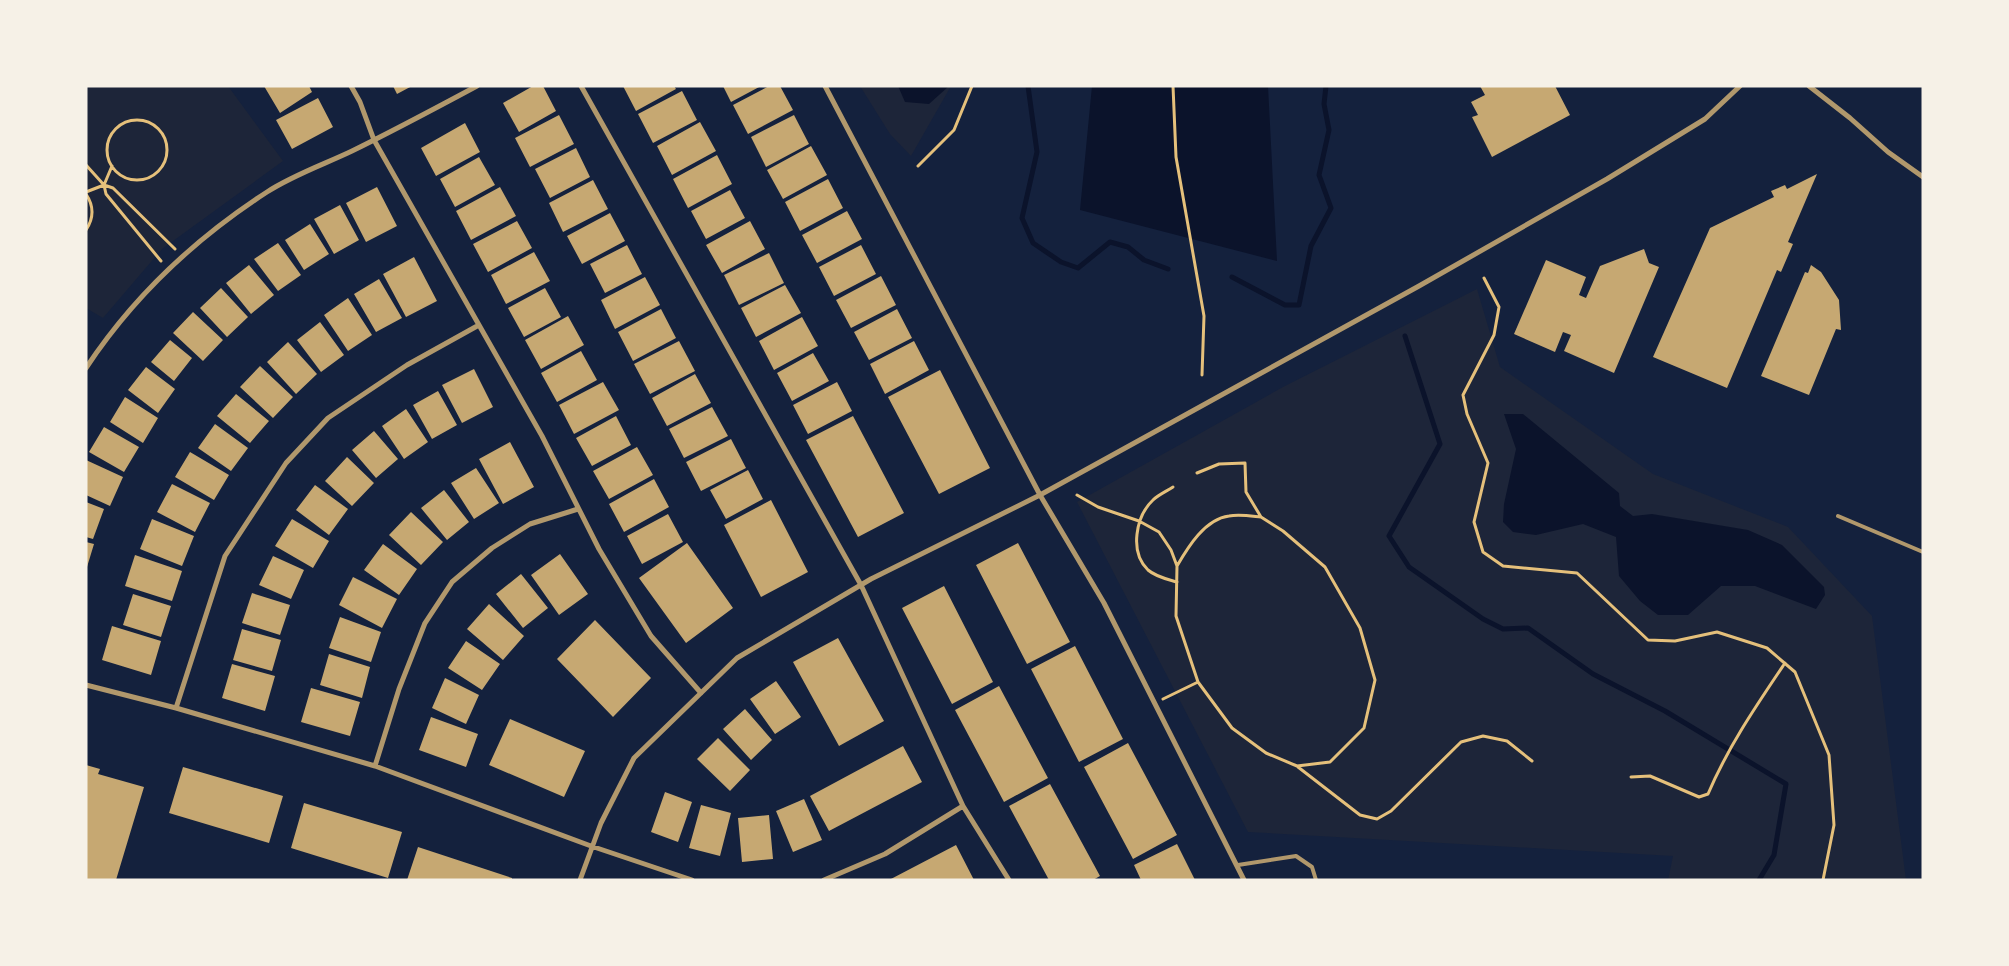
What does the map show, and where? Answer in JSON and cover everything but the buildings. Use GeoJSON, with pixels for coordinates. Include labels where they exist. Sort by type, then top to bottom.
{"type":"FeatureCollection","features":[{"type":"Feature","properties":{"kind":"street"},"geometry":{"type":"LineString","coordinates":[[351,86],[360,102],[374,140],[542,436],[578,509],[651,636],[700,693]]}},
{"type":"Feature","properties":{"kind":"street"},"geometry":{"type":"LineString","coordinates":[[86,368],[137,302],[167,269],[201,239],[268,191],[374,140],[477,86]]}},
{"type":"Feature","properties":{"kind":"street"},"geometry":{"type":"LineString","coordinates":[[581,86],[861,585],[963,806],[1009,880]]}},
{"type":"Feature","properties":{"kind":"street"},"geometry":{"type":"LineString","coordinates":[[825,86],[1040,495],[1104,603],[1244,880]]}},
{"type":"Feature","properties":{"kind":"street"},"geometry":{"type":"LineString","coordinates":[[580,880],[591,846],[634,758],[738,658],[861,585],[1040,495],[1419,286],[1628,167],[1705,119],[1740,86]]}},
{"type":"Feature","properties":{"kind":"street"},"geometry":{"type":"LineString","coordinates":[[1809,86],[1850,118],[1888,152],[1923,177]]}},
{"type":"Feature","properties":{"kind":"street"},"geometry":{"type":"LineString","coordinates":[[176,708],[225,556],[286,463],[328,418],[407,365],[479,325]]}},
{"type":"Feature","properties":{"kind":"street"},"geometry":{"type":"LineString","coordinates":[[375,766],[399,690],[425,623],[452,582],[492,548],[530,524],[578,509]]}},
{"type":"Feature","properties":{"kind":"street"},"geometry":{"type":"LineString","coordinates":[[86,685],[176,708],[375,766],[591,846],[692,880]]}},
{"type":"Feature","properties":{"kind":"street"},"geometry":{"type":"LineString","coordinates":[[824,880],[885,854],[963,806]]}},
{"type":"Feature","properties":{"kind":"lane"},"geometry":{"type":"LineString","coordinates":[[1838,516],[1923,552]]}},
{"type":"Feature","properties":{"kind":"lane"},"geometry":{"type":"LineString","coordinates":[[1238,865],[1296,856],[1312,867],[1316,880]]}},
{"type":"Feature","properties":{"kind":"path"},"geometry":{"type":"LineString","coordinates":[[918,166],[954,130],[972,86]]}},
{"type":"Feature","properties":{"kind":"path"},"geometry":{"type":"LineString","coordinates":[[1173,86],[1176,157],[1204,316],[1202,375]]}},
{"type":"Feature","properties":{"kind":"path"},"geometry":{"type":"LineString","coordinates":[[104,185],[112,166],[107,147],[115,129],[123,123],[142,120],[159,130],[164,138],[166,158],[155,174],[136,180],[118,173],[112,166]]}},
{"type":"Feature","properties":{"kind":"path"},"geometry":{"type":"LineString","coordinates":[[86,165],[104,185],[106,194],[161,261]]}},
{"type":"Feature","properties":{"kind":"path"},"geometry":{"type":"LineString","coordinates":[[86,230],[92,219],[92,210],[86,193],[104,185],[113,188],[176,249]]}},
{"type":"Feature","properties":{"kind":"path"},"geometry":{"type":"LineString","coordinates":[[1484,278],[1499,307],[1494,335],[1463,395],[1467,414],[1488,463],[1474,522],[1483,552],[1503,566],[1577,574],[1648,640],[1675,641],[1717,632],[1767,648],[1795,672],[1829,754],[1834,825],[1823,880]]}},
{"type":"Feature","properties":{"kind":"path"},"geometry":{"type":"LineString","coordinates":[[1197,473],[1219,464],[1245,463],[1246,492],[1261,517],[1283,531],[1326,567],[1360,628],[1375,680],[1364,728],[1330,762],[1297,766]]}},
{"type":"Feature","properties":{"kind":"path"},"geometry":{"type":"LineString","coordinates":[[1173,487],[1153,500],[1139,521],[1137,550],[1147,569],[1160,577],[1176,582]]}},
{"type":"Feature","properties":{"kind":"path"},"geometry":{"type":"LineString","coordinates":[[1077,495],[1098,507],[1139,521],[1159,532],[1171,550],[1177,566],[1176,616],[1198,682],[1232,728],[1266,753],[1297,766],[1360,814],[1377,819],[1391,811],[1461,742],[1483,736],[1507,741],[1532,761]]}},
{"type":"Feature","properties":{"kind":"path"},"geometry":{"type":"LineString","coordinates":[[1177,566],[1189,546],[1203,529],[1228,516],[1261,517]]}},
{"type":"Feature","properties":{"kind":"path"},"geometry":{"type":"LineString","coordinates":[[1631,777],[1650,776],[1700,797],[1708,794],[1738,732],[1785,663]]}},
{"type":"Feature","properties":{"kind":"path"},"geometry":{"type":"LineString","coordinates":[[1155,704],[1198,682]]}},
{"type":"Feature","properties":{"kind":"shaded area"},"geometry":{"type":"Polygon","coordinates":[[[86,86],[228,86],[283,161],[162,249],[103,318],[86,308],[86,86]]]}},
{"type":"Feature","properties":{"kind":"shaded area"},"geometry":{"type":"Polygon","coordinates":[[[860,86],[951,86],[911,156],[890,134],[860,86]]]}},
{"type":"Feature","properties":{"kind":"shaded area"},"geometry":{"type":"Polygon","coordinates":[[[898,86],[949,86],[929,104],[905,102],[898,86]]]}},
{"type":"Feature","properties":{"kind":"shaded area"},"geometry":{"type":"Polygon","coordinates":[[[1092,86],[1268,86],[1277,261],[1080,210],[1092,86]]]}},
{"type":"Feature","properties":{"kind":"shaded area"},"geometry":{"type":"Polygon","coordinates":[[[1477,289],[1500,367],[1653,474],[1788,527],[1872,616],[1906,880],[1668,880],[1673,856],[1248,832],[1077,502],[1283,387],[1477,289]]]}},
{"type":"Feature","properties":{"kind":"shaded area"},"geometry":{"type":"Polygon","coordinates":[[[1504,414],[1523,414],[1619,493],[1620,506],[1633,516],[1652,514],[1748,530],[1782,545],[1824,587],[1825,595],[1816,609],[1755,586],[1721,586],[1688,615],[1658,615],[1640,601],[1619,576],[1616,537],[1583,524],[1536,535],[1513,532],[1503,522],[1504,504],[1516,449],[1504,414]]]}},
{"type":"Feature","properties":{"kind":"waterway"},"geometry":{"type":"LineString","coordinates":[[1028,86],[1037,152],[1022,218],[1033,243],[1061,262],[1078,268],[1110,242],[1128,247],[1144,260],[1168,269]]}},
{"type":"Feature","properties":{"kind":"waterway"},"geometry":{"type":"LineString","coordinates":[[1232,277],[1285,305],[1299,305],[1311,246],[1331,208],[1319,175],[1329,130],[1324,104],[1326,86]]}},
{"type":"Feature","properties":{"kind":"waterway"},"geometry":{"type":"LineString","coordinates":[[1405,336],[1440,444],[1389,536],[1409,567],[1483,619],[1503,629],[1528,628],[1593,674],[1665,711],[1786,784],[1774,855],[1759,880]]}}]}
